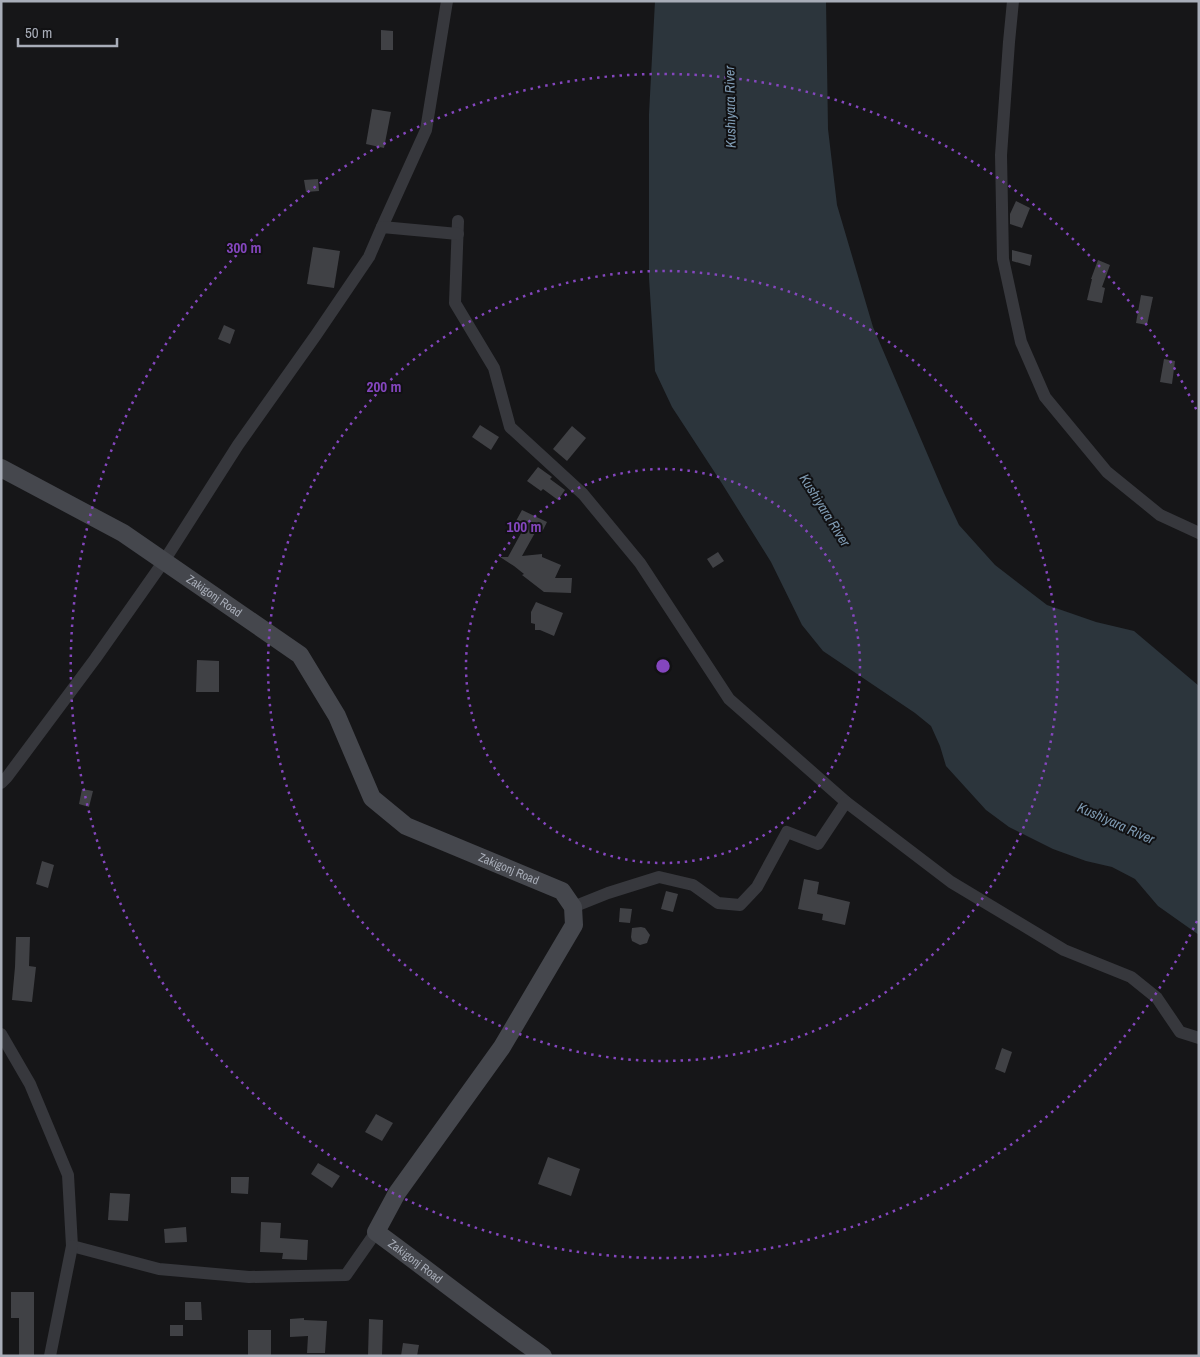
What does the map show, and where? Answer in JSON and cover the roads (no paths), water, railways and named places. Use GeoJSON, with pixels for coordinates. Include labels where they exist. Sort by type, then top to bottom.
{"type":"FeatureCollection","features":[{"type":"Feature","properties":{"kind":"main road","name":"Zakigonj Road"},"geometry":{"type":"LineString","coordinates":[[1,468],[123,533],[300,656],[337,716],[372,798],[406,826],[562,890],[573,907],[574,925],[502,1047],[397,1193],[376,1232],[543,1356]]}},
{"type":"Feature","properties":{"kind":"street"},"geometry":{"type":"LineString","coordinates":[[1,783],[96,659],[164,561],[238,445],[369,258],[426,130],[447,1]]}},
{"type":"Feature","properties":{"kind":"street"},"geometry":{"type":"LineString","coordinates":[[1014,1],[1008,42],[1001,155],[1002,222],[1003,259],[1021,342],[1045,397],[1107,472],[1160,516],[1199,533]]}},
{"type":"Feature","properties":{"kind":"street"},"geometry":{"type":"LineString","coordinates":[[458,221],[456,303],[494,368],[510,427],[583,494],[640,563],[729,699],[846,802],[951,882],[1064,950],[1131,977],[1157,998],[1180,1032],[1199,1038]]}},
{"type":"Feature","properties":{"kind":"street"},"geometry":{"type":"LineString","coordinates":[[382,227],[458,234]]}},
{"type":"Feature","properties":{"kind":"street"},"geometry":{"type":"LineString","coordinates":[[573,907],[608,893],[659,877],[693,885],[718,903],[740,904],[757,888],[787,832],[818,844],[846,802]]}},
{"type":"Feature","properties":{"kind":"street"},"geometry":{"type":"LineString","coordinates":[[1,1034],[30,1084],[68,1175],[72,1246],[50,1356]]}},
{"type":"Feature","properties":{"kind":"street"},"geometry":{"type":"LineString","coordinates":[[72,1246],[159,1270],[250,1277],[346,1275],[376,1232]]}},
{"type":"Feature","properties":{"kind":"water","name":"Kushiyara River"},"geometry":{"type":"Polygon","coordinates":[[[655,1],[826,1],[828,129],[837,205],[873,327],[959,525],[995,565],[1047,605],[1096,622],[1134,631],[1199,686],[1199,935],[1158,906],[1135,879],[1112,867],[1086,861],[1053,849],[1009,827],[986,810],[946,766],[931,726],[915,713],[823,651],[802,625],[771,562],[672,407],[655,371],[649,278],[649,114],[655,1]]]}}]}
